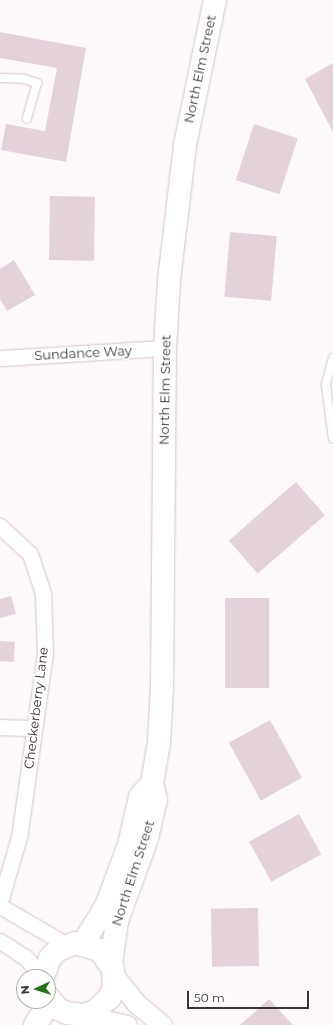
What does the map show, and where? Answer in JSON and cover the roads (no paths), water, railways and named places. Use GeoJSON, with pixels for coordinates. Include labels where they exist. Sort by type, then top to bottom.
{"type":"FeatureCollection","features":[{"type":"Feature","properties":{"kind":"main road","name":"North Elm Street"},"geometry":{"type":"LineString","coordinates":[[75,1018],[103,1006],[112,992],[116,921],[147,838],[156,800],[152,783],[159,743],[162,688],[165,348],[169,280],[185,145],[215,0]]}},
{"type":"Feature","properties":{"kind":"main road","name":"North Elm Street"},"geometry":{"type":"LineString","coordinates":[[75,944],[107,904],[128,845],[140,797],[152,783]]}},
{"type":"Feature","properties":{"kind":"main road"},"geometry":{"type":"LineString","coordinates":[[45,969],[50,958],[75,944],[100,950],[113,970]]}},
{"type":"Feature","properties":{"kind":"main road"},"geometry":{"type":"LineString","coordinates":[[56,1007],[75,1018]]}},
{"type":"Feature","properties":{"kind":"main road"},"geometry":{"type":"LineString","coordinates":[[35,1025],[44,1009]]}},
{"type":"Feature","properties":{"kind":"street","name":"Sundance Way"},"geometry":{"type":"LineString","coordinates":[[0,358],[165,348]]}},
{"type":"Feature","properties":{"kind":"street","name":"Checkerberry Lane"},"geometry":{"type":"LineString","coordinates":[[0,526],[30,554],[43,593],[45,653],[19,837],[0,902]]}},
{"type":"Feature","properties":{"kind":"street"},"geometry":{"type":"LineString","coordinates":[[0,728],[34,728]]}},
{"type":"Feature","properties":{"kind":"street"},"geometry":{"type":"LineString","coordinates":[[0,906],[75,944]]}},
{"type":"Feature","properties":{"kind":"street"},"geometry":{"type":"LineString","coordinates":[[0,941],[26,958],[35,969]]}},
{"type":"Feature","properties":{"kind":"street"},"geometry":{"type":"LineString","coordinates":[[113,970],[136,1003],[162,1025]]}},
{"type":"Feature","properties":{"kind":"street"},"geometry":{"type":"LineString","coordinates":[[75,1018],[127,1025]]}},
{"type":"Feature","properties":{"kind":"lane"},"geometry":{"type":"LineString","coordinates":[[0,78],[24,79],[37,83],[27,119]]}},
{"type":"Feature","properties":{"kind":"lane"},"geometry":{"type":"LineString","coordinates":[[333,358],[326,385],[333,439]]}}]}
